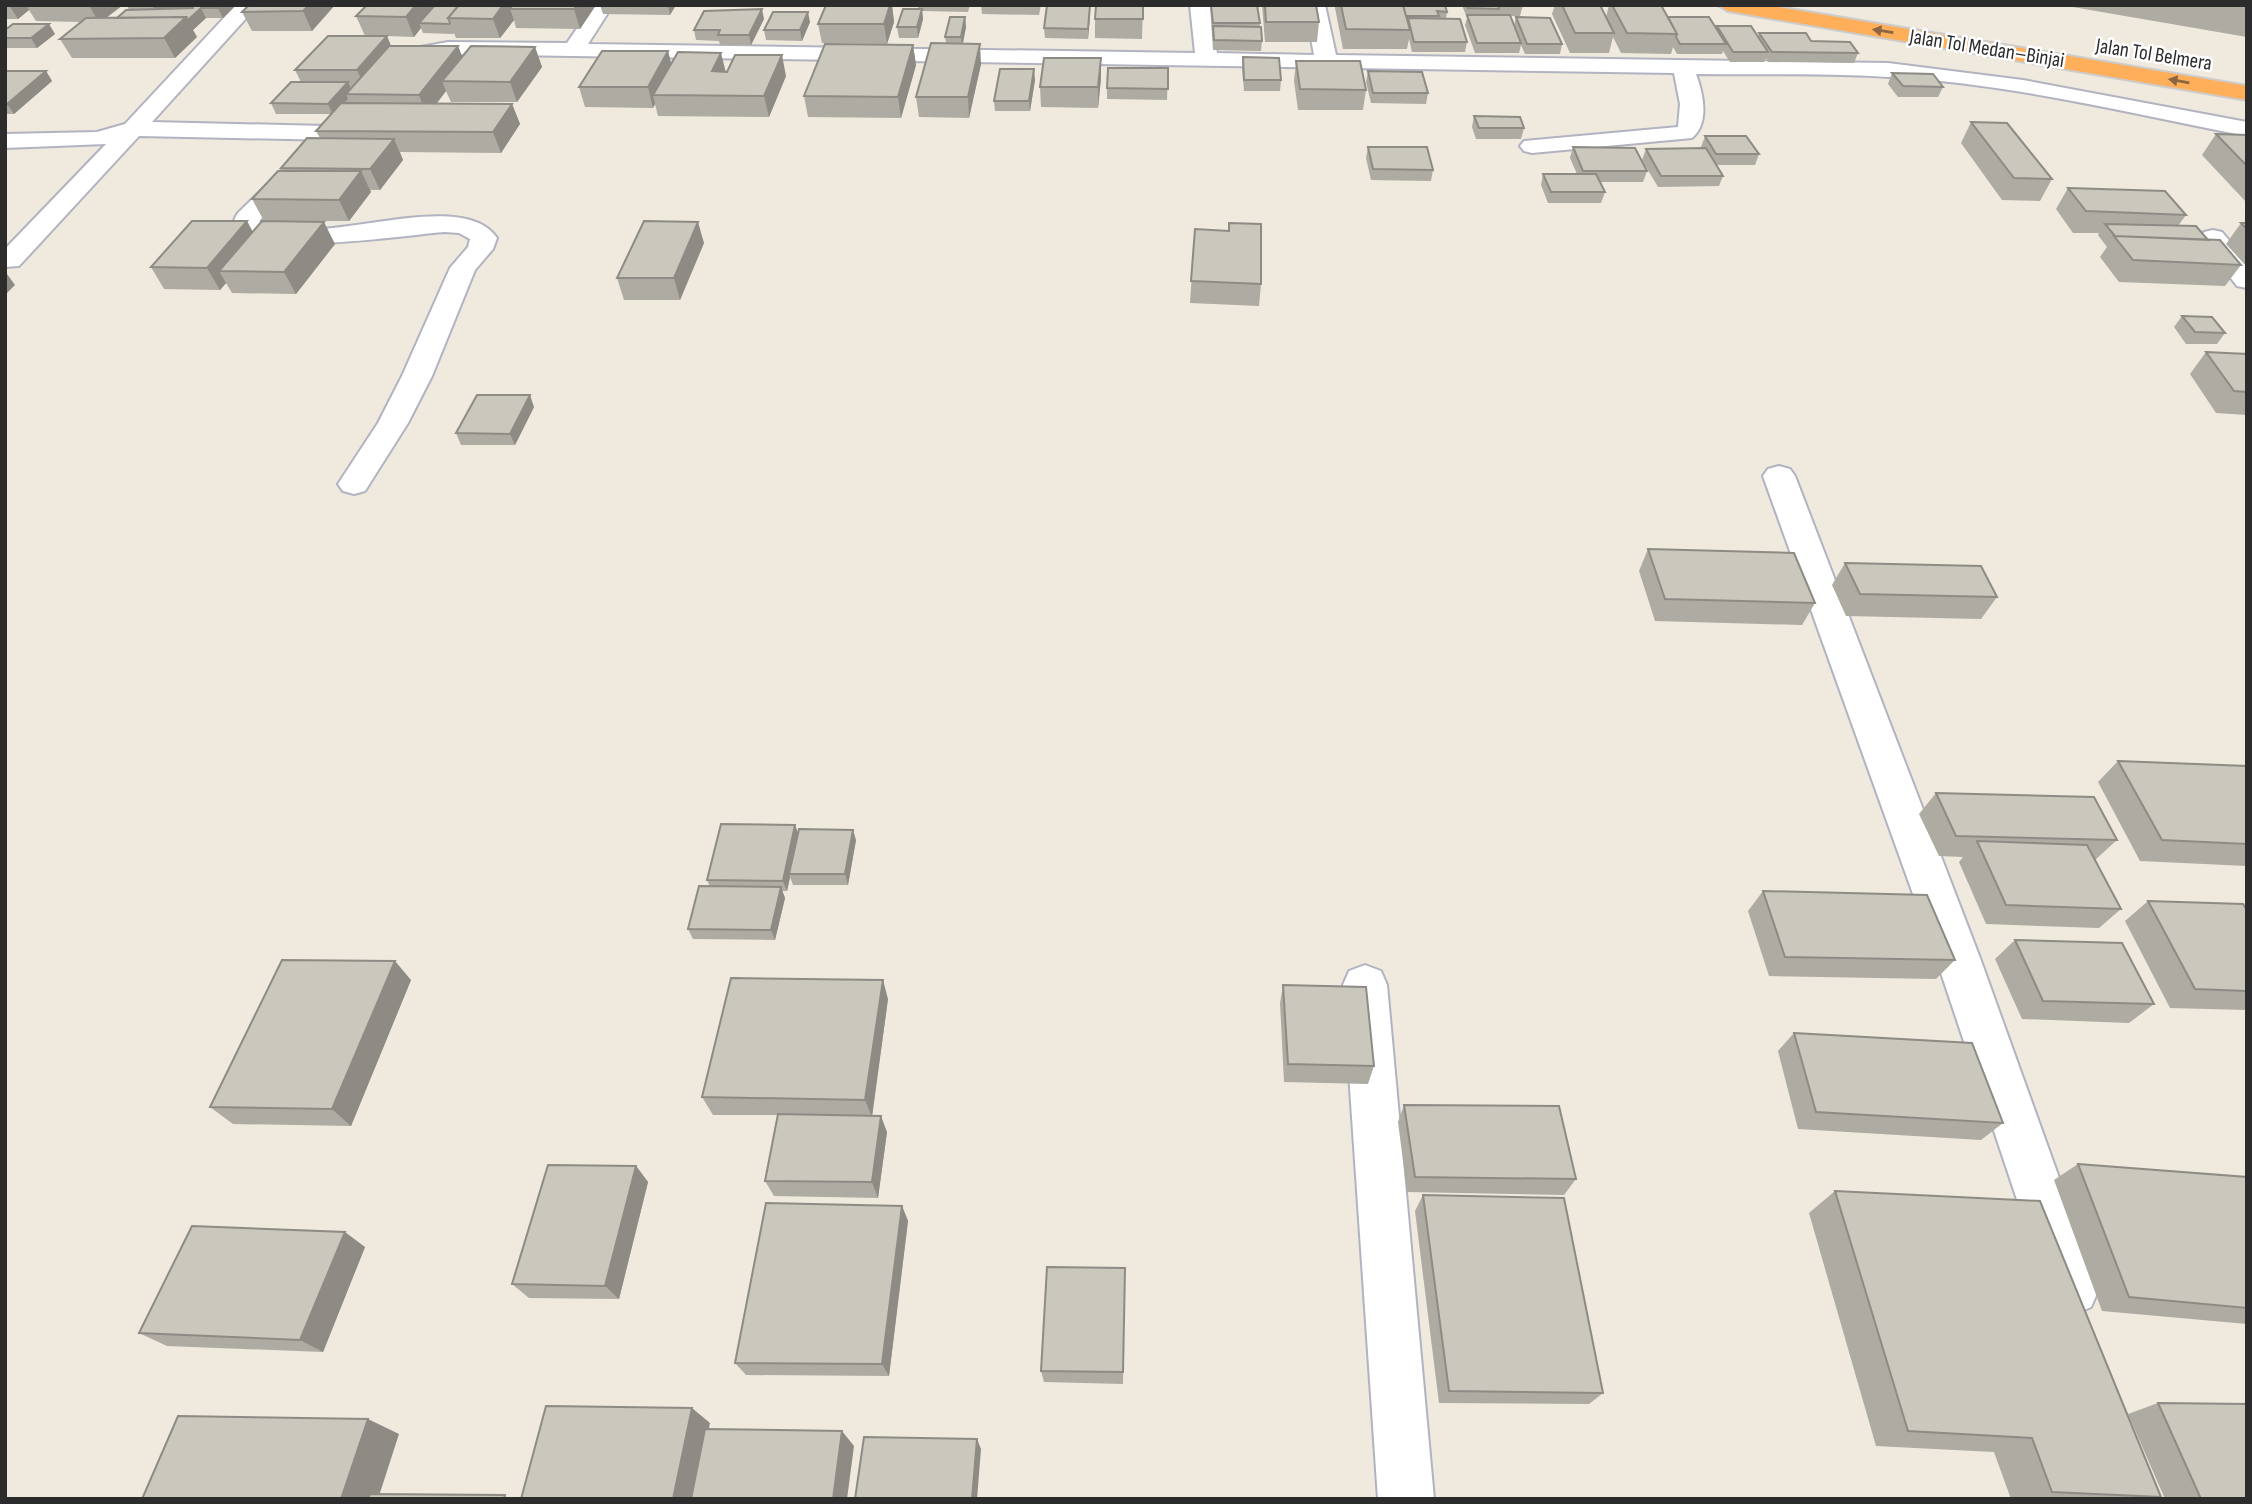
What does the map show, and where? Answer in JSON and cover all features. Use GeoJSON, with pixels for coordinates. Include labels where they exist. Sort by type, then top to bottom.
{"type":"FeatureCollection","features":[{"type":"Feature","properties":{"kind":"highway","name":"Jalan Tol Medan–Binjai"},"geometry":{"type":"LineString","coordinates":[[1728,5],[2247,93]]}},
{"type":"Feature","properties":{"kind":"street"},"geometry":{"type":"LineString","coordinates":[[10,260],[248,5]]}},
{"type":"Feature","properties":{"kind":"street"},"geometry":{"type":"LineString","coordinates":[[573,50],[603,5]]}},
{"type":"Feature","properties":{"kind":"street"},"geometry":{"type":"LineString","coordinates":[[1200,5],[1207,60]]}},
{"type":"Feature","properties":{"kind":"street"},"geometry":{"type":"LineString","coordinates":[[1315,5],[1326,61]]}},
{"type":"Feature","properties":{"kind":"street"},"geometry":{"type":"LineString","coordinates":[[388,70],[397,60],[418,52],[448,48],[1888,70],[1941,74],[2247,129]]}},
{"type":"Feature","properties":{"kind":"street"},"geometry":{"type":"LineString","coordinates":[[1532,146],[1684,133],[1690,128],[1692,114],[1689,81],[1682,66]]}},
{"type":"Feature","properties":{"kind":"street"},"geometry":{"type":"LineString","coordinates":[[354,484],[393,423],[417,376],[463,268],[480,249],[484,238],[481,233],[471,228],[436,224],[334,235],[268,235],[247,227],[247,218],[332,134],[371,90]]}},
{"type":"Feature","properties":{"kind":"street"},"geometry":{"type":"LineString","coordinates":[[5,141],[98,139],[133,129],[332,134]]}},
{"type":"Feature","properties":{"kind":"street"},"geometry":{"type":"LineString","coordinates":[[2213,238],[2247,280]]}},
{"type":"Feature","properties":{"kind":"street"},"geometry":{"type":"LineString","coordinates":[[1779,475],[1958,958],[2086,1327]]}},
{"type":"Feature","properties":{"kind":"street"},"geometry":{"type":"LineString","coordinates":[[1364,985],[1406,1499]]}},
{"type":"Feature","properties":{"kind":"building"},"geometry":{"type":"Polygon","coordinates":[[[163,5],[221,5],[218,8],[201,8],[188,20],[186,17],[117,18],[126,10],[194,8],[160,8],[163,5]]]}},
{"type":"Feature","properties":{"kind":"building"},"geometry":{"type":"Polygon","coordinates":[[[249,5],[309,5],[303,11],[242,12],[249,5]]]}},
{"type":"Feature","properties":{"kind":"building"},"geometry":{"type":"Polygon","coordinates":[[[367,5],[416,5],[406,17],[356,16],[367,5]]]}},
{"type":"Feature","properties":{"kind":"building"},"geometry":{"type":"Polygon","coordinates":[[[435,5],[459,5],[448,18],[449,24],[419,23],[435,5]]]}},
{"type":"Feature","properties":{"kind":"building"},"geometry":{"type":"Polygon","coordinates":[[[459,5],[503,5],[493,19],[448,18],[459,5]]]}},
{"type":"Feature","properties":{"kind":"building"},"geometry":{"type":"Polygon","coordinates":[[[512,5],[577,5],[574,9],[510,9],[512,5]]]}},
{"type":"Feature","properties":{"kind":"building"},"geometry":{"type":"Polygon","coordinates":[[[826,5],[890,5],[884,24],[818,24],[826,5]]]}},
{"type":"Feature","properties":{"kind":"building"},"geometry":{"type":"Polygon","coordinates":[[[1047,5],[1090,5],[1088,29],[1044,28],[1047,5]]]}},
{"type":"Feature","properties":{"kind":"building"},"geometry":{"type":"Polygon","coordinates":[[[1096,5],[1143,5],[1143,19],[1095,19],[1096,5]]]}},
{"type":"Feature","properties":{"kind":"building"},"geometry":{"type":"Polygon","coordinates":[[[1211,5],[1257,5],[1260,23],[1213,23],[1211,5]]]}},
{"type":"Feature","properties":{"kind":"building"},"geometry":{"type":"Polygon","coordinates":[[[1265,5],[1316,5],[1319,22],[1266,22],[1265,5]]]}},
{"type":"Feature","properties":{"kind":"building"},"geometry":{"type":"Polygon","coordinates":[[[1341,5],[1403,5],[1410,30],[1346,29],[1341,5]]]}},
{"type":"Feature","properties":{"kind":"building"},"geometry":{"type":"Polygon","coordinates":[[[1403,5],[1445,5],[1447,12],[1437,11],[1439,16],[1406,16],[1403,5]]]}},
{"type":"Feature","properties":{"kind":"building"},"geometry":{"type":"Polygon","coordinates":[[[1467,5],[1498,5],[1499,9],[1468,8],[1467,5]]]}},
{"type":"Feature","properties":{"kind":"building"},"geometry":{"type":"Polygon","coordinates":[[[1562,5],[1600,5],[1614,33],[1575,33],[1562,5]]]}},
{"type":"Feature","properties":{"kind":"building"},"geometry":{"type":"Polygon","coordinates":[[[1612,5],[1661,5],[1677,34],[1627,33],[1612,5]]]}},
{"type":"Feature","properties":{"kind":"building"},"geometry":{"type":"Polygon","coordinates":[[[762,9],[749,35],[718,35],[720,30],[694,30],[704,11],[762,9]]]}},
{"type":"Feature","properties":{"kind":"building"},"geometry":{"type":"Polygon","coordinates":[[[903,9],[922,9],[917,27],[897,27],[903,9]]]}},
{"type":"Feature","properties":{"kind":"building"},"geometry":{"type":"Polygon","coordinates":[[[773,12],[808,12],[800,30],[764,30],[773,12]]]}},
{"type":"Feature","properties":{"kind":"building"},"geometry":{"type":"Polygon","coordinates":[[[1467,15],[1510,15],[1521,43],[1477,43],[1467,15]]]}},
{"type":"Feature","properties":{"kind":"building"},"geometry":{"type":"Polygon","coordinates":[[[186,17],[164,38],[60,39],[86,18],[186,17]]]}},
{"type":"Feature","properties":{"kind":"building"},"geometry":{"type":"Polygon","coordinates":[[[950,17],[965,17],[961,37],[945,37],[950,17]]]}},
{"type":"Feature","properties":{"kind":"building"},"geometry":{"type":"Polygon","coordinates":[[[1516,17],[1550,18],[1562,44],[1527,44],[1516,17]]]}},
{"type":"Feature","properties":{"kind":"building"},"geometry":{"type":"Polygon","coordinates":[[[1668,17],[1709,17],[1726,44],[1680,44],[1668,17]]]}},
{"type":"Feature","properties":{"kind":"building"},"geometry":{"type":"Polygon","coordinates":[[[1408,18],[1460,19],[1467,42],[1414,42],[1408,18]]]}},
{"type":"Feature","properties":{"kind":"building"},"geometry":{"type":"Polygon","coordinates":[[[13,24],[49,24],[31,38],[5,38],[5,30],[13,24]]]}},
{"type":"Feature","properties":{"kind":"building"},"geometry":{"type":"Polygon","coordinates":[[[1213,26],[1261,27],[1262,41],[1214,40],[1213,26]]]}},
{"type":"Feature","properties":{"kind":"building"},"geometry":{"type":"Polygon","coordinates":[[[1717,26],[1751,26],[1768,52],[1733,52],[1717,26]]]}},
{"type":"Feature","properties":{"kind":"building"},"geometry":{"type":"Polygon","coordinates":[[[1759,33],[1806,33],[1811,41],[1850,42],[1858,53],[1772,52],[1759,33]]]}},
{"type":"Feature","properties":{"kind":"building"},"geometry":{"type":"Polygon","coordinates":[[[328,36],[387,36],[357,70],[295,70],[328,36]]]}},
{"type":"Feature","properties":{"kind":"building"},"geometry":{"type":"Polygon","coordinates":[[[931,43],[980,44],[968,97],[916,97],[931,43]]]}},
{"type":"Feature","properties":{"kind":"building"},"geometry":{"type":"Polygon","coordinates":[[[825,44],[913,45],[898,97],[804,96],[825,44]]]}},
{"type":"Feature","properties":{"kind":"building"},"geometry":{"type":"Polygon","coordinates":[[[389,46],[458,46],[419,95],[346,94],[389,46]]]}},
{"type":"Feature","properties":{"kind":"building"},"geometry":{"type":"Polygon","coordinates":[[[471,46],[535,47],[510,82],[442,81],[471,46]]]}},
{"type":"Feature","properties":{"kind":"building"},"geometry":{"type":"Polygon","coordinates":[[[602,51],[668,51],[648,87],[579,87],[602,51]]]}},
{"type":"Feature","properties":{"kind":"building"},"geometry":{"type":"Polygon","coordinates":[[[678,52],[721,53],[712,71],[727,72],[735,55],[782,55],[764,96],[653,95],[678,52]]]}},
{"type":"Feature","properties":{"kind":"building"},"geometry":{"type":"Polygon","coordinates":[[[1243,57],[1279,58],[1281,80],[1244,80],[1243,57]]]}},
{"type":"Feature","properties":{"kind":"building"},"geometry":{"type":"Polygon","coordinates":[[[1044,58],[1101,58],[1098,87],[1040,87],[1044,58]]]}},
{"type":"Feature","properties":{"kind":"building"},"geometry":{"type":"Polygon","coordinates":[[[1296,61],[1360,61],[1366,90],[1300,89],[1296,61]]]}},
{"type":"Feature","properties":{"kind":"building"},"geometry":{"type":"Polygon","coordinates":[[[1108,68],[1168,68],[1168,89],[1107,88],[1108,68]]]}},
{"type":"Feature","properties":{"kind":"building"},"geometry":{"type":"Polygon","coordinates":[[[1000,69],[1034,69],[1029,101],[994,101],[1000,69]]]}},
{"type":"Feature","properties":{"kind":"building"},"geometry":{"type":"Polygon","coordinates":[[[5,71],[46,71],[5,104],[5,71]]]}},
{"type":"Feature","properties":{"kind":"building"},"geometry":{"type":"Polygon","coordinates":[[[1368,71],[1422,72],[1428,93],[1373,93],[1368,71]]]}},
{"type":"Feature","properties":{"kind":"building"},"geometry":{"type":"Polygon","coordinates":[[[1892,73],[1933,74],[1943,87],[1903,86],[1892,73]]]}},
{"type":"Feature","properties":{"kind":"building"},"geometry":{"type":"Polygon","coordinates":[[[291,82],[348,82],[328,104],[271,103],[291,82]]]}},
{"type":"Feature","properties":{"kind":"building"},"geometry":{"type":"Polygon","coordinates":[[[341,103],[512,104],[493,132],[316,131],[341,103]]]}},
{"type":"Feature","properties":{"kind":"building"},"geometry":{"type":"Polygon","coordinates":[[[1474,116],[1520,117],[1524,128],[1479,128],[1474,116]]]}},
{"type":"Feature","properties":{"kind":"building"},"geometry":{"type":"Polygon","coordinates":[[[1971,122],[2007,123],[2052,179],[2014,178],[1971,122]]]}},
{"type":"Feature","properties":{"kind":"building"},"geometry":{"type":"Polygon","coordinates":[[[2216,134],[2247,135],[2247,166],[2216,134]]]}},
{"type":"Feature","properties":{"kind":"building"},"geometry":{"type":"Polygon","coordinates":[[[1705,136],[1746,136],[1759,154],[1716,154],[1705,136]]]}},
{"type":"Feature","properties":{"kind":"building"},"geometry":{"type":"Polygon","coordinates":[[[307,138],[394,139],[370,169],[281,168],[307,138]]]}},
{"type":"Feature","properties":{"kind":"building"},"geometry":{"type":"Polygon","coordinates":[[[1368,147],[1427,147],[1433,170],[1373,169],[1368,147]]]}},
{"type":"Feature","properties":{"kind":"building"},"geometry":{"type":"Polygon","coordinates":[[[1573,147],[1635,148],[1647,171],[1583,171],[1573,147]]]}},
{"type":"Feature","properties":{"kind":"building"},"geometry":{"type":"Polygon","coordinates":[[[1706,148],[1723,176],[1661,176],[1646,149],[1706,148]]]}},
{"type":"Feature","properties":{"kind":"building"},"geometry":{"type":"Polygon","coordinates":[[[278,171],[361,171],[339,200],[252,199],[278,171]]]}},
{"type":"Feature","properties":{"kind":"building"},"geometry":{"type":"Polygon","coordinates":[[[1543,174],[1596,174],[1605,192],[1551,192],[1543,174]]]}},
{"type":"Feature","properties":{"kind":"building"},"geometry":{"type":"Polygon","coordinates":[[[2068,188],[2165,191],[2186,215],[2086,211],[2068,188]]]}},
{"type":"Feature","properties":{"kind":"building"},"geometry":{"type":"Polygon","coordinates":[[[192,221],[247,221],[207,268],[151,267],[192,221]]]}},
{"type":"Feature","properties":{"kind":"building"},"geometry":{"type":"Polygon","coordinates":[[[262,221],[324,222],[284,272],[219,271],[262,221]]]}},
{"type":"Feature","properties":{"kind":"building"},"geometry":{"type":"Polygon","coordinates":[[[644,221],[698,222],[674,278],[617,278],[644,221]]]}},
{"type":"Feature","properties":{"kind":"building"},"geometry":{"type":"Polygon","coordinates":[[[1229,223],[1261,224],[1261,284],[1191,281],[1195,229],[1229,231],[1229,223]]]}},
{"type":"Feature","properties":{"kind":"building"},"geometry":{"type":"Polygon","coordinates":[[[2105,224],[2196,226],[2208,240],[2115,236],[2105,224]]]}},
{"type":"Feature","properties":{"kind":"building"},"geometry":{"type":"Polygon","coordinates":[[[2114,236],[2220,240],[2241,265],[2133,260],[2114,236]]]}},
{"type":"Feature","properties":{"kind":"building"},"geometry":{"type":"Polygon","coordinates":[[[2182,316],[2212,317],[2225,333],[2195,332],[2182,316]]]}},
{"type":"Feature","properties":{"kind":"building"},"geometry":{"type":"Polygon","coordinates":[[[2206,352],[2247,354],[2247,392],[2234,391],[2206,352]]]}},
{"type":"Feature","properties":{"kind":"building"},"geometry":{"type":"Polygon","coordinates":[[[477,395],[530,395],[510,434],[456,433],[477,395]]]}},
{"type":"Feature","properties":{"kind":"building"},"geometry":{"type":"Polygon","coordinates":[[[1648,549],[1794,553],[1815,603],[1665,599],[1648,549]]]}},
{"type":"Feature","properties":{"kind":"building"},"geometry":{"type":"Polygon","coordinates":[[[1845,563],[1981,566],[1997,597],[1860,594],[1845,563]]]}},
{"type":"Feature","properties":{"kind":"building"},"geometry":{"type":"Polygon","coordinates":[[[2118,761],[2247,766],[2247,844],[2162,840],[2118,761]]]}},
{"type":"Feature","properties":{"kind":"building"},"geometry":{"type":"Polygon","coordinates":[[[1936,793],[2094,797],[2117,840],[1956,836],[1936,793]]]}},
{"type":"Feature","properties":{"kind":"building"},"geometry":{"type":"Polygon","coordinates":[[[721,824],[795,825],[783,881],[707,880],[721,824]]]}},
{"type":"Feature","properties":{"kind":"building"},"geometry":{"type":"Polygon","coordinates":[[[799,829],[853,830],[845,874],[789,874],[799,829]]]}},
{"type":"Feature","properties":{"kind":"building"},"geometry":{"type":"Polygon","coordinates":[[[1977,841],[2087,845],[2121,909],[2006,905],[1977,841]]]}},
{"type":"Feature","properties":{"kind":"building"},"geometry":{"type":"Polygon","coordinates":[[[699,886],[781,887],[771,930],[688,929],[699,886]]]}},
{"type":"Feature","properties":{"kind":"building"},"geometry":{"type":"Polygon","coordinates":[[[1763,891],[1927,895],[1955,960],[1785,957],[1763,891]]]}},
{"type":"Feature","properties":{"kind":"building"},"geometry":{"type":"Polygon","coordinates":[[[2148,901],[2243,904],[2247,910],[2247,991],[2195,989],[2148,901]]]}},
{"type":"Feature","properties":{"kind":"building"},"geometry":{"type":"Polygon","coordinates":[[[2015,940],[2122,943],[2154,1004],[2043,1001],[2015,940]]]}},
{"type":"Feature","properties":{"kind":"building"},"geometry":{"type":"Polygon","coordinates":[[[282,960],[395,961],[332,1109],[210,1107],[282,960]]]}},
{"type":"Feature","properties":{"kind":"building"},"geometry":{"type":"Polygon","coordinates":[[[731,978],[883,980],[865,1100],[702,1097],[731,978]]]}},
{"type":"Feature","properties":{"kind":"building"},"geometry":{"type":"Polygon","coordinates":[[[1283,985],[1366,987],[1374,1066],[1288,1064],[1283,985]]]}},
{"type":"Feature","properties":{"kind":"building"},"geometry":{"type":"Polygon","coordinates":[[[1794,1033],[1972,1043],[2003,1123],[1816,1112],[1794,1033]]]}},
{"type":"Feature","properties":{"kind":"building"},"geometry":{"type":"Polygon","coordinates":[[[1404,1105],[1559,1106],[1576,1179],[1415,1177],[1404,1105]]]}},
{"type":"Feature","properties":{"kind":"building"},"geometry":{"type":"Polygon","coordinates":[[[778,1114],[881,1116],[872,1182],[765,1181],[778,1114]]]}},
{"type":"Feature","properties":{"kind":"building"},"geometry":{"type":"Polygon","coordinates":[[[2078,1164],[2247,1177],[2247,1308],[2129,1297],[2078,1164]]]}},
{"type":"Feature","properties":{"kind":"building"},"geometry":{"type":"Polygon","coordinates":[[[548,1165],[636,1166],[605,1286],[512,1284],[548,1165]]]}},
{"type":"Feature","properties":{"kind":"building"},"geometry":{"type":"Polygon","coordinates":[[[1835,1191],[2040,1201],[2161,1497],[2052,1492],[2032,1438],[1908,1431],[1835,1191]]]}},
{"type":"Feature","properties":{"kind":"building"},"geometry":{"type":"Polygon","coordinates":[[[1423,1195],[1564,1198],[1603,1393],[1449,1391],[1423,1195]]]}},
{"type":"Feature","properties":{"kind":"building"},"geometry":{"type":"Polygon","coordinates":[[[766,1203],[902,1206],[882,1364],[735,1363],[766,1203]]]}},
{"type":"Feature","properties":{"kind":"building"},"geometry":{"type":"Polygon","coordinates":[[[192,1226],[345,1232],[300,1340],[139,1333],[192,1226]]]}},
{"type":"Feature","properties":{"kind":"building"},"geometry":{"type":"Polygon","coordinates":[[[1047,1267],[1125,1268],[1123,1372],[1041,1371],[1047,1267]]]}},
{"type":"Feature","properties":{"kind":"building"},"geometry":{"type":"Polygon","coordinates":[[[2158,1403],[2247,1404],[2247,1499],[2201,1499],[2158,1403]]]}},
{"type":"Feature","properties":{"kind":"building"},"geometry":{"type":"Polygon","coordinates":[[[546,1406],[692,1408],[673,1499],[521,1499],[546,1406]]]}},
{"type":"Feature","properties":{"kind":"building"},"geometry":{"type":"Polygon","coordinates":[[[178,1416],[368,1419],[341,1499],[142,1499],[178,1416]]]}},
{"type":"Feature","properties":{"kind":"building"},"geometry":{"type":"Polygon","coordinates":[[[705,1429],[842,1431],[833,1499],[691,1499],[705,1429]]]}},
{"type":"Feature","properties":{"kind":"building"},"geometry":{"type":"Polygon","coordinates":[[[864,1437],[977,1439],[972,1499],[855,1499],[864,1437]]]}},
{"type":"Feature","properties":{"kind":"building"},"geometry":{"type":"Polygon","coordinates":[[[370,1494],[505,1495],[504,1499],[368,1499],[370,1494]]]}}]}
